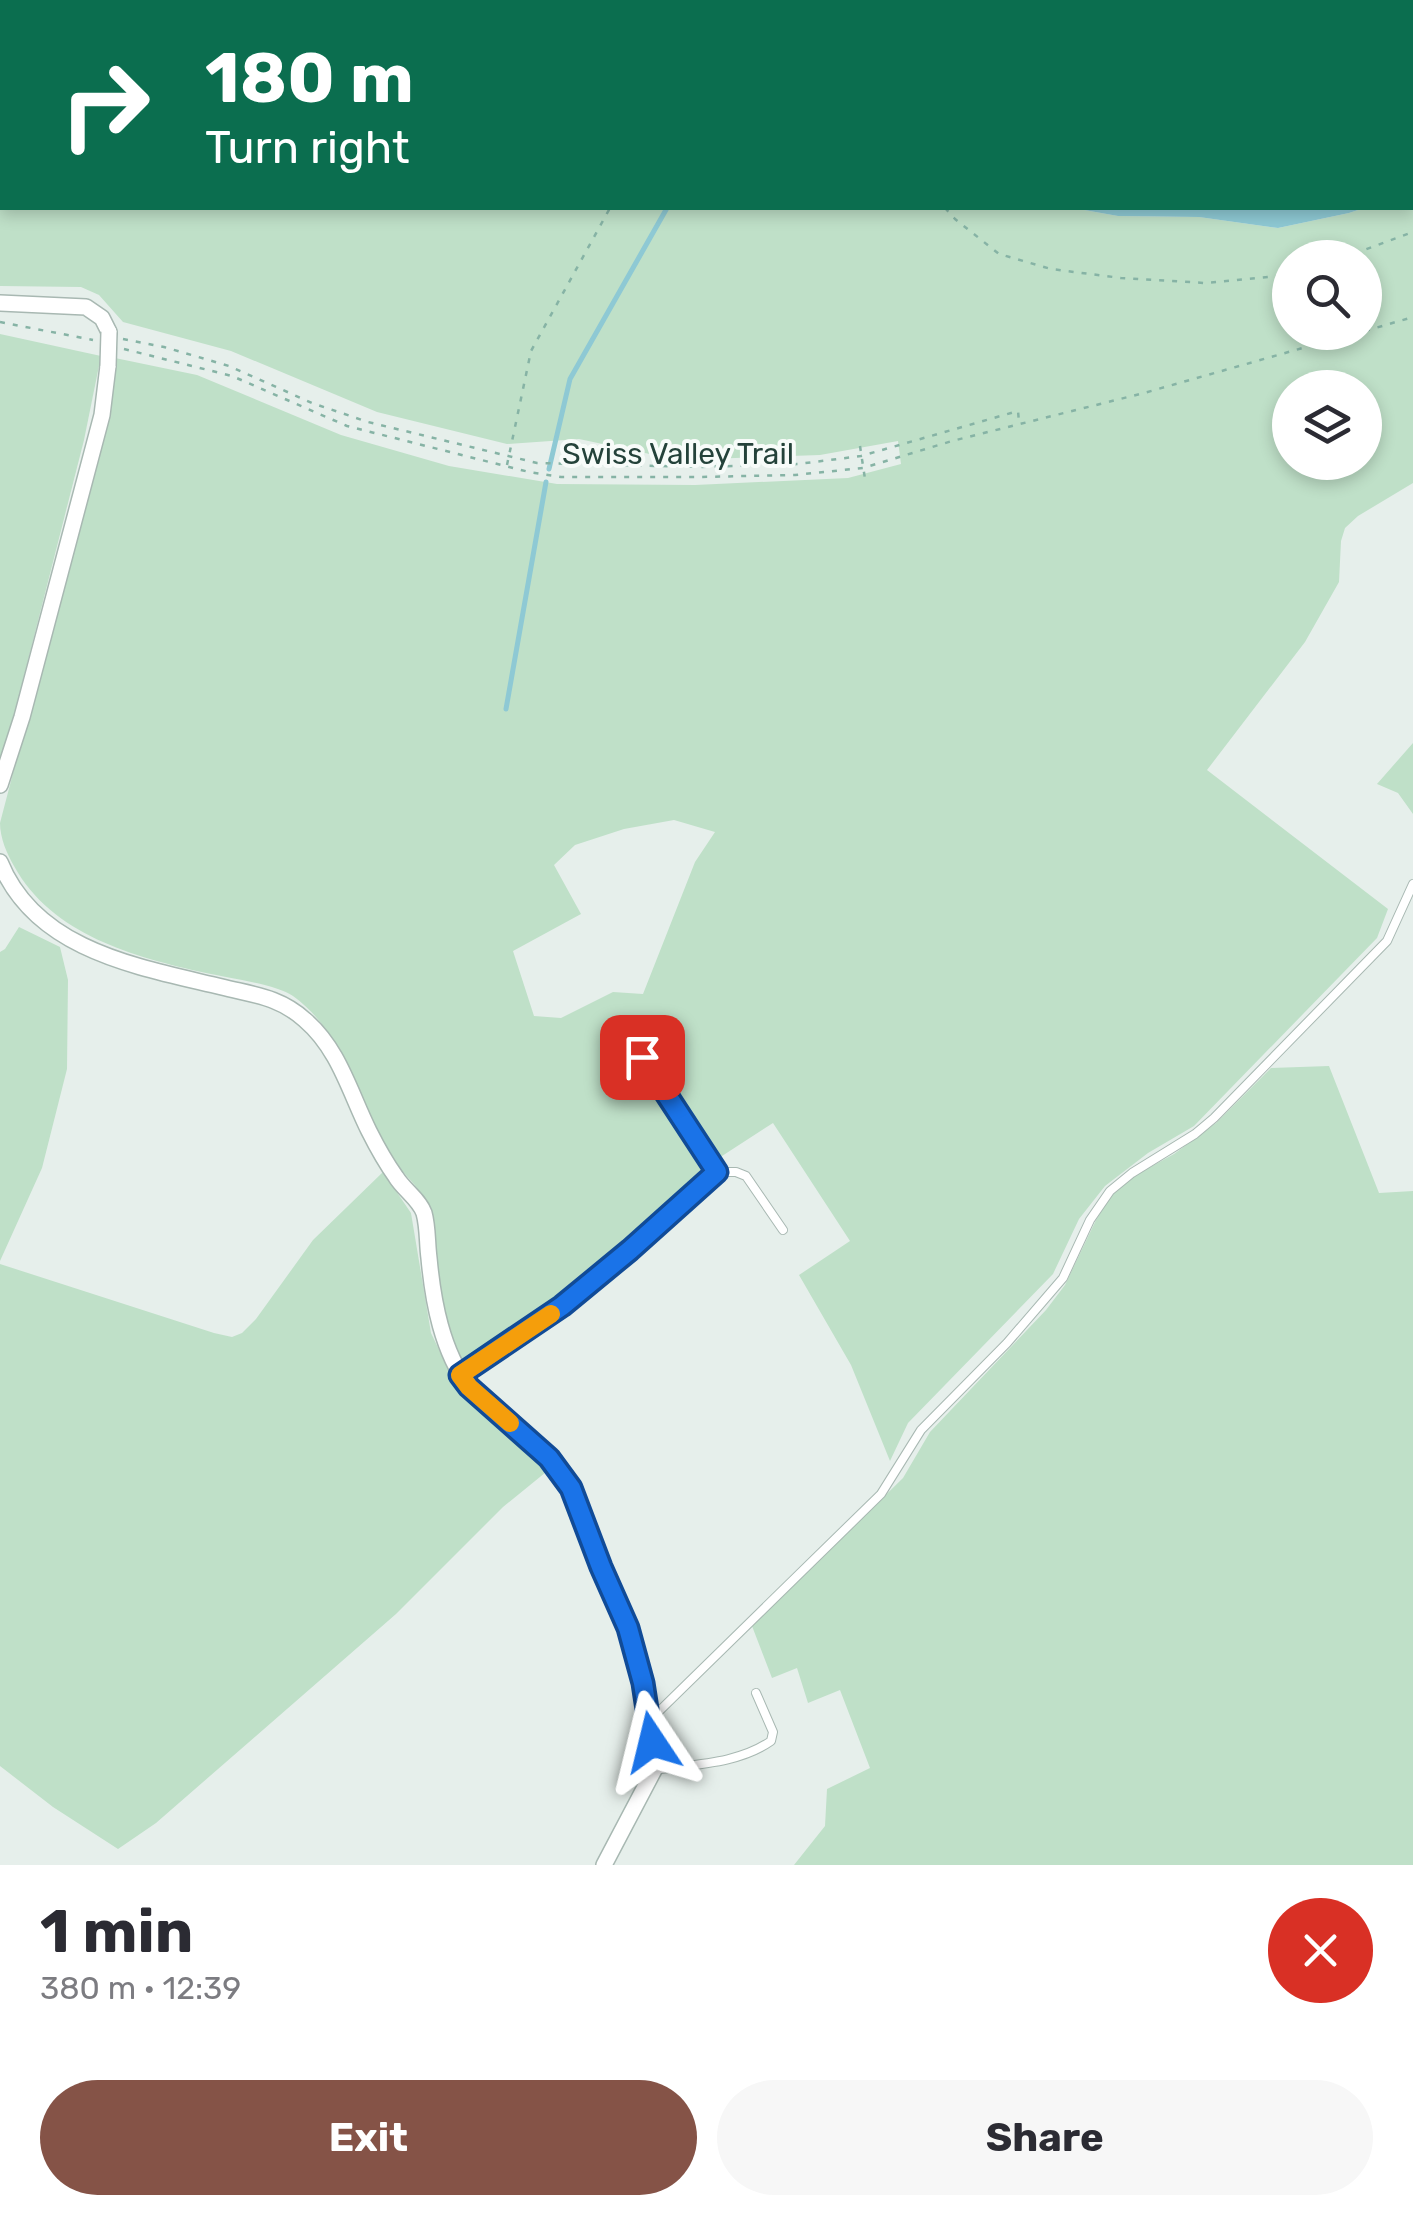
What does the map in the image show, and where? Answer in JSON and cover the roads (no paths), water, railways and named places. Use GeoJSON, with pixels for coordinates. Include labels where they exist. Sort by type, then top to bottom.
{"type":"FeatureCollection","features":[{"type":"Feature","properties":{"kind":"street"},"geometry":{"type":"LineString","coordinates":[[0,303],[86,306],[102,318],[108,366],[102,415],[22,717],[0,785]]}},
{"type":"Feature","properties":{"kind":"street"},"geometry":{"type":"LineString","coordinates":[[0,862],[22,901],[49,927],[81,946],[130,965],[278,1000],[307,1021],[329,1047],[398,1181],[423,1209],[433,1296],[460,1375],[549,1458],[571,1488],[628,1628],[643,1683],[654,1770],[604,1865]]}},
{"type":"Feature","properties":{"kind":"lane"},"geometry":{"type":"LineString","coordinates":[[649,1721],[880,1494],[921,1430],[1008,1343],[1063,1278],[1090,1220],[1110,1191],[1214,1118],[1388,941],[1413,884]]}},
{"type":"Feature","properties":{"kind":"lane"},"geometry":{"type":"LineString","coordinates":[[623,1028],[717,1172]]}},
{"type":"Feature","properties":{"kind":"lane"},"geometry":{"type":"LineString","coordinates":[[460,1375],[562,1306],[717,1172],[746,1176],[783,1230]]}},
{"type":"Feature","properties":{"kind":"lane"},"geometry":{"type":"LineString","coordinates":[[654,1770],[734,1759],[772,1741],[773,1732],[756,1693]]}},
{"type":"Feature","properties":{"kind":"water"},"geometry":{"type":"Polygon","coordinates":[[[1084,210],[1358,210],[1278,228],[1199,217],[1118,216],[1084,210]]]}},
{"type":"Feature","properties":{"kind":"waterway"},"geometry":{"type":"LineString","coordinates":[[549,469],[570,379],[666,210]]}},
{"type":"Feature","properties":{"kind":"waterway"},"geometry":{"type":"LineString","coordinates":[[506,709],[546,482]]}}]}
